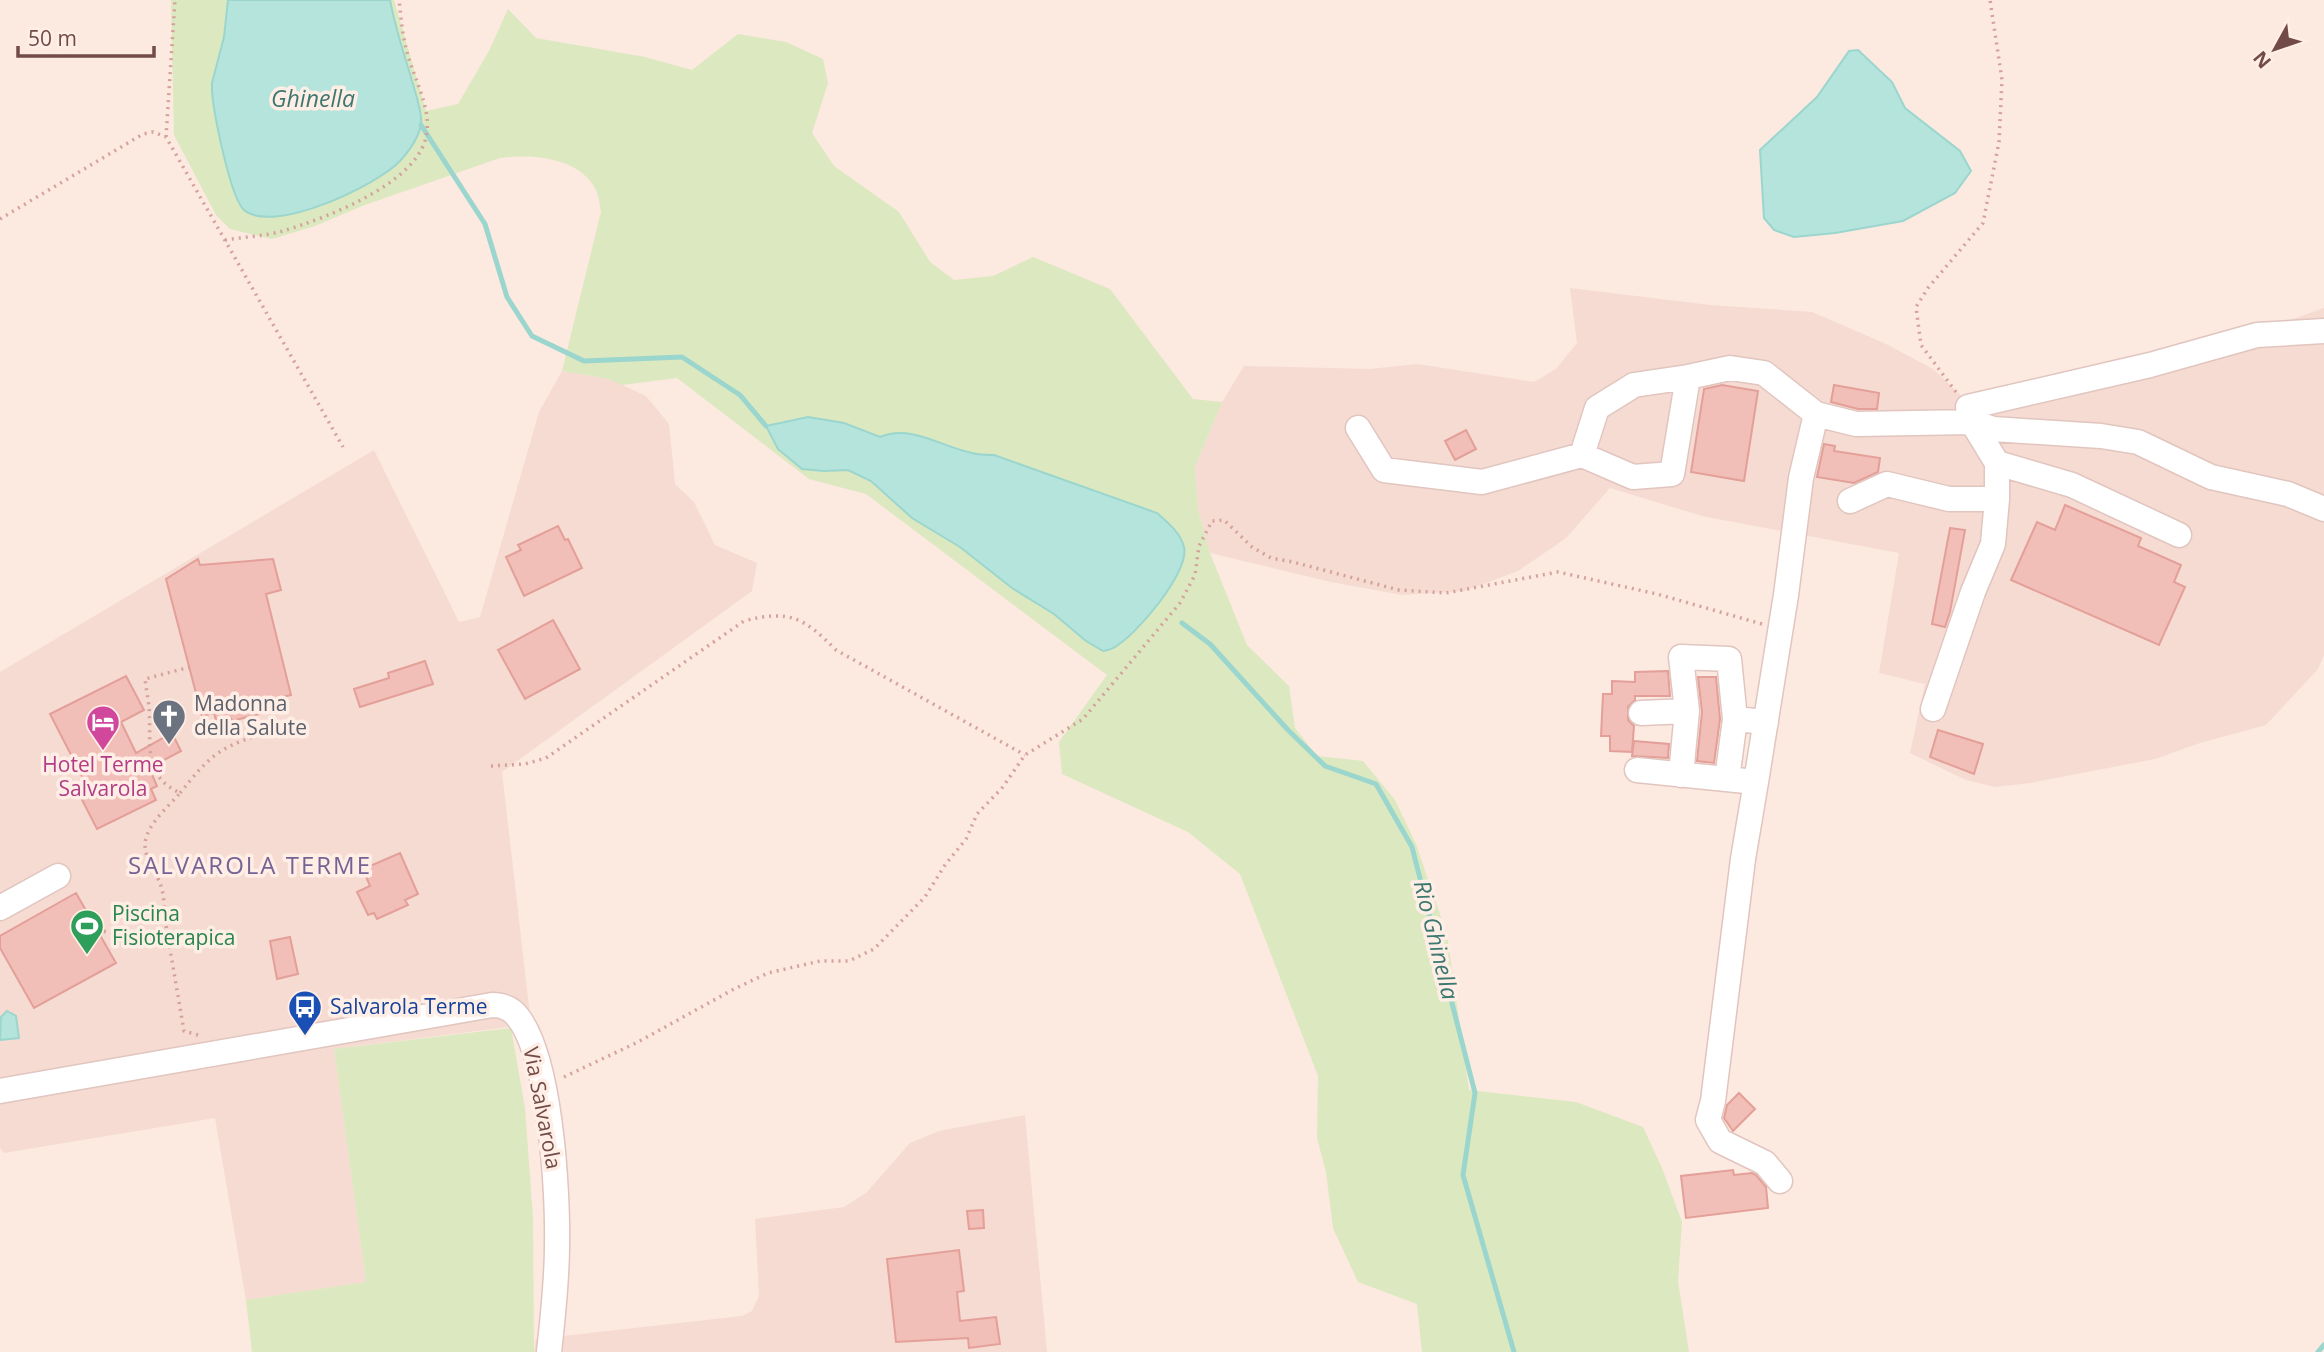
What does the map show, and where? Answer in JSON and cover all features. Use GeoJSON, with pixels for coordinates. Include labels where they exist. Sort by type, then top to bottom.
{"type":"FeatureCollection","features":[{"type":"Feature","properties":{"kind":"street"},"geometry":{"type":"LineString","coordinates":[[1582,455],[1597,408],[1634,385],[1730,368],[1764,373],[1816,414],[1856,424],[1970,414],[2257,335],[2324,331]]}},
{"type":"Feature","properties":{"kind":"street"},"geometry":{"type":"LineString","coordinates":[[1358,428],[1384,470],[1482,482],[1582,455],[1633,477],[1672,474],[1688,377]]}},
{"type":"Feature","properties":{"kind":"street"},"geometry":{"type":"LineString","coordinates":[[1780,1181],[1765,1163],[1720,1141],[1708,1120],[1713,1101],[1742,859],[1766,722],[1801,478],[1816,414]]}},
{"type":"Feature","properties":{"kind":"street"},"geometry":{"type":"LineString","coordinates":[[1933,709],[1973,592],[1993,544],[1997,463],[1970,414]]}},
{"type":"Feature","properties":{"kind":"street"},"geometry":{"type":"LineString","coordinates":[[1970,414],[1993,429],[2101,436],[2138,442],[2211,477],[2288,494],[2324,509]]}},
{"type":"Feature","properties":{"kind":"street"},"geometry":{"type":"LineString","coordinates":[[1997,463],[2072,485],[2179,535]]}},
{"type":"Feature","properties":{"kind":"street"},"geometry":{"type":"LineString","coordinates":[[1850,501],[1887,484],[1949,499],[1997,499]]}},
{"type":"Feature","properties":{"kind":"street"},"geometry":{"type":"LineString","coordinates":[[1681,775],[1687,711],[1681,657],[1729,659],[1735,719],[1727,779]]}},
{"type":"Feature","properties":{"kind":"street"},"geometry":{"type":"LineString","coordinates":[[1641,713],[1687,711]]}},
{"type":"Feature","properties":{"kind":"street"},"geometry":{"type":"LineString","coordinates":[[1735,719],[1766,722]]}},
{"type":"Feature","properties":{"kind":"street"},"geometry":{"type":"LineString","coordinates":[[1637,770],[1756,782]]}},
{"type":"Feature","properties":{"kind":"street"},"geometry":{"type":"LineString","coordinates":[[0,908],[58,876]]}},
{"type":"Feature","properties":{"kind":"street","name":"Via Salvarola"},"geometry":{"type":"LineString","coordinates":[[0,1091],[502,1005],[521,1022],[533,1046],[554,1166],[557,1211],[556,1282],[549,1352]]}},
{"type":"Feature","properties":{"kind":"path"},"geometry":{"type":"LineString","coordinates":[[175,0],[166,137],[342,447]]}},
{"type":"Feature","properties":{"kind":"path"},"geometry":{"type":"LineString","coordinates":[[225,240],[280,232],[318,219],[391,182],[405,172],[421,152],[427,132],[426,114],[406,47],[399,0]]}},
{"type":"Feature","properties":{"kind":"path"},"geometry":{"type":"LineString","coordinates":[[1970,414],[1921,345],[1916,307],[1928,288],[1983,223],[1999,142],[2002,80],[1990,0]]}},
{"type":"Feature","properties":{"kind":"path"},"geometry":{"type":"LineString","coordinates":[[2,216],[143,134],[153,132],[166,137]]}},
{"type":"Feature","properties":{"kind":"path"},"geometry":{"type":"LineString","coordinates":[[541,1084],[555,1082],[638,1042],[768,973],[820,961],[849,961],[874,949],[925,897],[945,865],[966,839],[977,814],[1002,788],[1025,755],[1083,719],[1180,603],[1195,575],[1199,546],[1212,521],[1224,520],[1252,547],[1271,558],[1399,590],[1446,593],[1558,572],[1657,594],[1780,630]]}},
{"type":"Feature","properties":{"kind":"path"},"geometry":{"type":"LineString","coordinates":[[491,766],[525,764],[546,758],[744,621],[769,614],[796,618],[816,629],[836,650],[1025,755]]}},
{"type":"Feature","properties":{"kind":"path"},"geometry":{"type":"LineString","coordinates":[[180,793],[162,781],[151,761],[145,680],[190,667]]}},
{"type":"Feature","properties":{"kind":"path"},"geometry":{"type":"LineString","coordinates":[[203,1036],[184,1031],[164,914],[164,899],[146,853],[145,841],[149,831],[205,763],[221,749],[256,736],[250,716]]}},
{"type":"Feature","properties":{"kind":"path"},"geometry":{"type":"LineString","coordinates":[[97,930],[139,938]]}},
{"type":"Feature","properties":{"kind":"shaded area"},"geometry":{"type":"Polygon","coordinates":[[[1570,288],[1710,305],[1812,312],[1884,343],[1933,369],[1970,404],[2268,328],[2324,308],[2324,655],[2318,669],[2266,725],[2200,743],[2155,759],[1995,787],[1966,780],[1910,753],[1925,684],[1879,673],[1899,553],[1702,516],[1610,488],[1566,538],[1518,571],[1464,591],[1402,595],[1331,582],[1210,553],[1198,509],[1195,467],[1222,402],[1244,366],[1370,369],[1417,364],[1534,382],[1556,369],[1577,343],[1570,288]]]}},
{"type":"Feature","properties":{"kind":"shaded area"},"geometry":{"type":"Polygon","coordinates":[[[562,371],[609,379],[646,396],[669,424],[675,484],[694,502],[715,545],[757,563],[752,591],[502,772],[531,1024],[334,1049],[366,1282],[246,1300],[215,1118],[4,1153],[0,1148],[0,672],[374,450],[459,622],[480,617],[539,412],[562,371]]]}},
{"type":"Feature","properties":{"kind":"shaded area"},"geometry":{"type":"Polygon","coordinates":[[[1025,1115],[1047,1352],[534,1352],[536,1339],[742,1316],[752,1311],[759,1296],[755,1219],[844,1207],[866,1193],[910,1143],[939,1131],[1025,1115]]]}},
{"type":"Feature","properties":{"kind":"green space"},"geometry":{"type":"Polygon","coordinates":[[[171,0],[228,0],[224,37],[212,92],[221,139],[244,209],[265,217],[310,209],[359,189],[400,160],[414,143],[421,124],[421,114],[390,0],[394,0],[426,111],[458,104],[489,51],[508,9],[536,38],[645,57],[692,70],[738,34],[786,42],[823,59],[828,83],[812,133],[834,166],[899,212],[930,262],[954,280],[993,276],[1033,257],[1110,289],[1193,399],[1222,402],[1195,467],[1198,509],[1210,553],[1247,645],[1289,686],[1295,728],[1317,756],[1363,761],[1395,800],[1416,844],[1447,935],[1469,1090],[1576,1102],[1643,1127],[1682,1222],[1678,1281],[1689,1352],[1422,1352],[1417,1304],[1358,1282],[1333,1228],[1326,1172],[1317,1138],[1318,1076],[1240,874],[1188,832],[1062,774],[1059,742],[1107,675],[866,494],[809,479],[677,378],[622,385],[609,379],[562,371],[601,212],[599,198],[589,179],[567,164],[554,160],[500,158],[362,206],[315,226],[272,239],[230,229],[216,215],[174,135],[171,0]],[[808,417],[779,422],[848,470],[871,481],[912,518],[960,547],[1012,588],[1054,614],[1086,641],[1177,575],[1185,549],[1177,531],[1157,513],[994,455],[971,453],[941,442],[880,437],[844,423],[808,417]]]}},
{"type":"Feature","properties":{"kind":"green space"},"geometry":{"type":"Polygon","coordinates":[[[511,1028],[525,1108],[533,1218],[534,1352],[252,1352],[246,1300],[366,1282],[334,1049],[511,1028]]]}},
{"type":"Feature","properties":{"kind":"water","name":"Ghinella"},"geometry":{"type":"Polygon","coordinates":[[[228,0],[390,0],[421,117],[416,139],[400,161],[348,194],[300,212],[258,216],[244,210],[228,173],[212,92],[224,37],[228,0]]]}},
{"type":"Feature","properties":{"kind":"water"},"geometry":{"type":"Polygon","coordinates":[[[1858,50],[1892,82],[1905,108],[1960,151],[1971,171],[1955,193],[1903,221],[1794,237],[1774,230],[1764,218],[1760,150],[1817,97],[1849,51],[1858,50]]]}},
{"type":"Feature","properties":{"kind":"water"},"geometry":{"type":"Polygon","coordinates":[[[808,417],[844,423],[880,437],[903,433],[980,455],[994,455],[1157,513],[1173,528],[1184,547],[1184,558],[1179,572],[1147,618],[1123,642],[1103,651],[1086,641],[1054,614],[1012,588],[960,547],[912,518],[871,481],[848,470],[802,469],[778,449],[766,426],[808,417]]]}},
{"type":"Feature","properties":{"kind":"water"},"geometry":{"type":"Polygon","coordinates":[[[7,1011],[16,1016],[19,1038],[0,1040],[1,1017],[7,1011]]]}},
{"type":"Feature","properties":{"kind":"building"},"geometry":{"type":"Polygon","coordinates":[[[1722,385],[1758,391],[1744,481],[1691,472],[1704,389],[1722,385]]]}},
{"type":"Feature","properties":{"kind":"building"},"geometry":{"type":"Polygon","coordinates":[[[1834,385],[1879,393],[1877,409],[1858,409],[1831,402],[1834,385]]]}},
{"type":"Feature","properties":{"kind":"building"},"geometry":{"type":"Polygon","coordinates":[[[1466,430],[1476,449],[1455,460],[1445,441],[1466,430]]]}},
{"type":"Feature","properties":{"kind":"building"},"geometry":{"type":"Polygon","coordinates":[[[1824,444],[1835,446],[1834,451],[1880,458],[1878,472],[1854,483],[1817,477],[1824,444]]]}},
{"type":"Feature","properties":{"kind":"building"},"geometry":{"type":"Polygon","coordinates":[[[2065,505],[2141,538],[2138,546],[2181,565],[2174,582],[2185,587],[2159,645],[2011,580],[2037,522],[2055,530],[2065,505]]]}},
{"type":"Feature","properties":{"kind":"building"},"geometry":{"type":"Polygon","coordinates":[[[558,526],[565,540],[568,539],[582,568],[524,596],[506,557],[521,550],[518,545],[558,526]]]}},
{"type":"Feature","properties":{"kind":"building"},"geometry":{"type":"Polygon","coordinates":[[[1950,528],[1965,530],[1945,627],[1932,624],[1950,528]]]}},
{"type":"Feature","properties":{"kind":"building"},"geometry":{"type":"Polygon","coordinates":[[[198,559],[200,565],[273,559],[281,590],[266,594],[291,695],[278,698],[279,703],[262,708],[263,713],[232,721],[230,717],[216,720],[214,713],[202,716],[166,579],[198,559]]]}},
{"type":"Feature","properties":{"kind":"building"},"geometry":{"type":"Polygon","coordinates":[[[553,620],[580,669],[525,699],[498,650],[553,620]]]}},
{"type":"Feature","properties":{"kind":"building"},"geometry":{"type":"Polygon","coordinates":[[[425,661],[433,684],[360,707],[354,689],[389,678],[388,673],[425,661]]]}},
{"type":"Feature","properties":{"kind":"building"},"geometry":{"type":"Polygon","coordinates":[[[1668,671],[1670,696],[1635,696],[1635,700],[1628,707],[1628,720],[1634,726],[1632,752],[1610,751],[1610,736],[1601,736],[1603,694],[1612,694],[1612,681],[1635,682],[1635,672],[1668,671]]]}},
{"type":"Feature","properties":{"kind":"building","name":"Hotel Terme Salvarola"},"geometry":{"type":"Polygon","coordinates":[[[126,676],[144,710],[121,722],[136,753],[172,733],[181,751],[149,768],[157,786],[151,789],[156,800],[97,829],[76,788],[86,784],[50,714],[126,676]]]}},
{"type":"Feature","properties":{"kind":"building"},"geometry":{"type":"Polygon","coordinates":[[[1698,677],[1716,677],[1720,719],[1714,763],[1697,761],[1702,712],[1698,677]]]}},
{"type":"Feature","properties":{"kind":"building"},"geometry":{"type":"Polygon","coordinates":[[[1938,730],[1983,744],[1974,774],[1930,757],[1938,730]]]}},
{"type":"Feature","properties":{"kind":"building"},"geometry":{"type":"Polygon","coordinates":[[[1634,741],[1669,744],[1668,758],[1632,756],[1634,741]]]}},
{"type":"Feature","properties":{"kind":"building"},"geometry":{"type":"Polygon","coordinates":[[[400,853],[418,894],[405,900],[408,905],[377,919],[374,913],[368,915],[357,892],[370,886],[363,869],[400,853]]]}},
{"type":"Feature","properties":{"kind":"building"},"geometry":{"type":"Polygon","coordinates":[[[76,893],[116,963],[34,1008],[0,948],[0,936],[76,893]]]}},
{"type":"Feature","properties":{"kind":"building"},"geometry":{"type":"Polygon","coordinates":[[[290,937],[298,974],[277,979],[270,941],[290,937]]]}},
{"type":"Feature","properties":{"kind":"building"},"geometry":{"type":"Polygon","coordinates":[[[1739,1093],[1755,1109],[1733,1131],[1724,1118],[1727,1105],[1739,1093]]]}},
{"type":"Feature","properties":{"kind":"building"},"geometry":{"type":"Polygon","coordinates":[[[1733,1170],[1734,1175],[1756,1175],[1766,1187],[1768,1208],[1686,1218],[1681,1176],[1733,1170]]]}},
{"type":"Feature","properties":{"kind":"building"},"geometry":{"type":"Polygon","coordinates":[[[983,1210],[984,1228],[969,1229],[967,1211],[983,1210]]]}},
{"type":"Feature","properties":{"kind":"building"},"geometry":{"type":"Polygon","coordinates":[[[959,1250],[964,1291],[957,1292],[960,1321],[996,1317],[1000,1344],[969,1348],[968,1338],[896,1342],[887,1259],[959,1250]]]}},
{"type":"Feature","properties":{"kind":"waterway"},"geometry":{"type":"LineString","coordinates":[[421,125],[485,224],[507,297],[532,336],[584,361],[682,357],[740,395],[766,426]]}},
{"type":"Feature","properties":{"kind":"waterway","name":"Rio Ghinella"},"geometry":{"type":"LineString","coordinates":[[1182,623],[1210,644],[1288,730],[1325,766],[1376,784],[1412,847],[1475,1093],[1463,1175],[1514,1352]]}},
{"type":"Feature","properties":{"kind":"waterway"},"geometry":{"type":"LineString","coordinates":[[2318,1352],[2324,1345]]}},
{"type":"Feature","properties":{"kind":"place","name":"Madonna della Salute"},"geometry":{"type":"Point","coordinates":[169,746]}},
{"type":"Feature","properties":{"kind":"place","name":"Hotel Terme Salvarola"},"geometry":{"type":"Point","coordinates":[103,752]}},
{"type":"Feature","properties":{"kind":"place","name":"Piscina Fisioterapica"},"geometry":{"type":"Point","coordinates":[87,956]}},
{"type":"Feature","properties":{"kind":"place","name":"Salvarola Terme"},"geometry":{"type":"Point","coordinates":[305,1037]}},
{"type":"Feature","properties":{"kind":"district","name":"SALVAROLA TERME"},"geometry":{"type":"Point","coordinates":[250,866]}}]}
